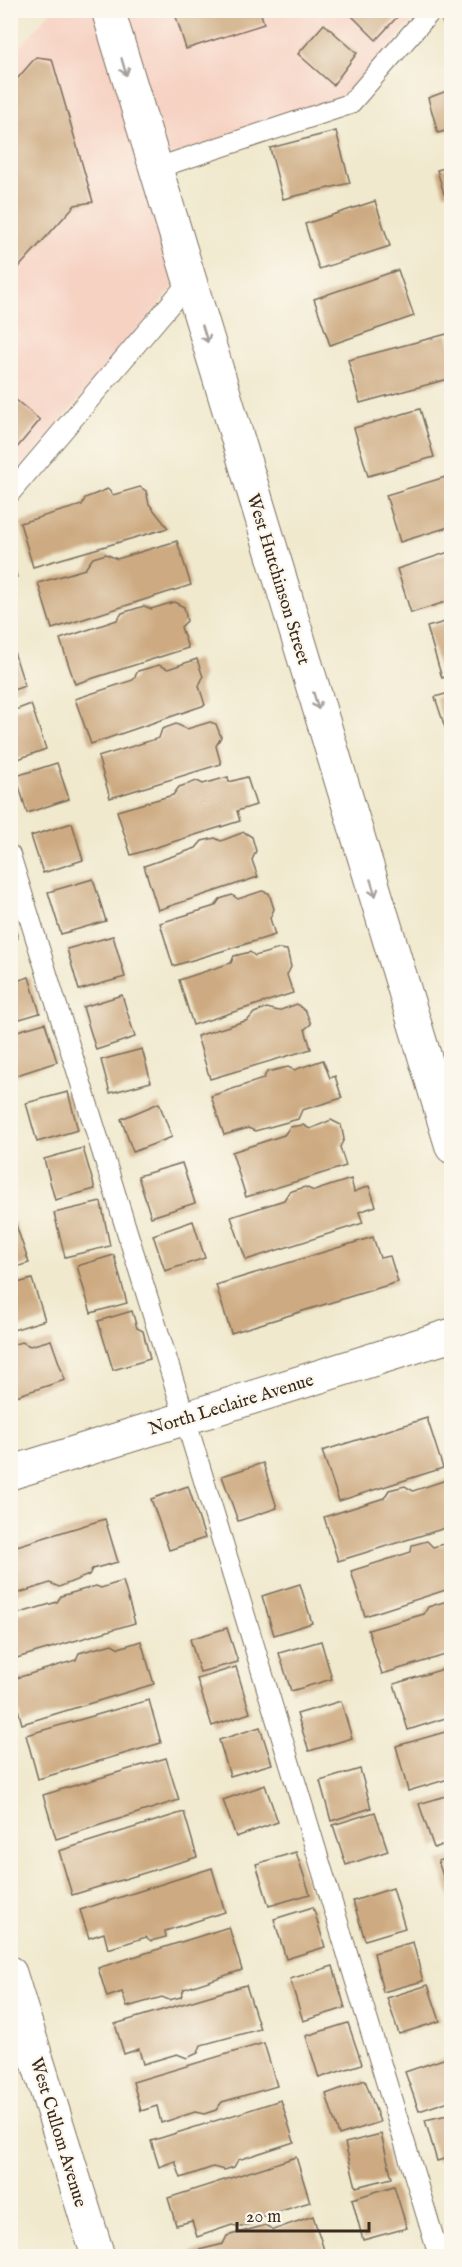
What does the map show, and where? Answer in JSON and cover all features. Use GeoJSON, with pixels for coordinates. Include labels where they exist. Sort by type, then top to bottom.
{"type":"FeatureCollection","features":[{"type":"Feature","properties":{"kind":"street","name":"West Hutchinson Street"},"geometry":{"type":"LineString","coordinates":[[108,10],[154,169],[452,1147]]}},
{"type":"Feature","properties":{"kind":"street","name":"North Leclaire Avenue"},"geometry":{"type":"LineString","coordinates":[[10,1473],[452,1335]]}},
{"type":"Feature","properties":{"kind":"street","name":"West Cullom Avenue"},"geometry":{"type":"LineString","coordinates":[[10,1973],[98,2256]]}},
{"type":"Feature","properties":{"kind":"lane"},"geometry":{"type":"LineString","coordinates":[[154,169],[350,104],[432,10]]}},
{"type":"Feature","properties":{"kind":"lane"},"geometry":{"type":"LineString","coordinates":[[449,10],[452,19]]}},
{"type":"Feature","properties":{"kind":"lane"},"geometry":{"type":"LineString","coordinates":[[10,493],[189,282]]}},
{"type":"Feature","properties":{"kind":"lane"},"geometry":{"type":"LineString","coordinates":[[10,855],[185,1418],[439,2256]]}},
{"type":"Feature","properties":{"kind":"shaded area"},"geometry":{"type":"Polygon","coordinates":[[[51,11],[421,11],[342,100],[146,164],[181,278],[11,481],[11,57],[51,11]]]}},
{"type":"Feature","properties":{"kind":"building"},"geometry":{"type":"Polygon","coordinates":[[[174,10],[260,10],[264,24],[186,49],[174,10]]]}},
{"type":"Feature","properties":{"kind":"building"},"geometry":{"type":"Polygon","coordinates":[[[346,10],[391,10],[398,16],[376,40],[346,10]]]}},
{"type":"Feature","properties":{"kind":"building"},"geometry":{"type":"Polygon","coordinates":[[[324,24],[357,53],[333,85],[298,54],[324,24]]]}},
{"type":"Feature","properties":{"kind":"building"},"geometry":{"type":"Polygon","coordinates":[[[36,57],[52,59],[93,202],[75,205],[10,277],[10,87],[36,57]]]}},
{"type":"Feature","properties":{"kind":"building"},"geometry":{"type":"Polygon","coordinates":[[[452,89],[452,129],[438,133],[428,98],[452,89]]]}},
{"type":"Feature","properties":{"kind":"building"},"geometry":{"type":"Polygon","coordinates":[[[336,131],[350,183],[283,199],[270,148],[336,131]]]}},
{"type":"Feature","properties":{"kind":"building"},"geometry":{"type":"Polygon","coordinates":[[[452,166],[452,192],[444,194],[437,170],[452,166]]]}},
{"type":"Feature","properties":{"kind":"building"},"geometry":{"type":"Polygon","coordinates":[[[375,201],[390,246],[319,269],[305,224],[375,201]]]}},
{"type":"Feature","properties":{"kind":"building"},"geometry":{"type":"Polygon","coordinates":[[[398,270],[414,316],[330,345],[314,299],[398,270]]]}},
{"type":"Feature","properties":{"kind":"building"},"geometry":{"type":"Polygon","coordinates":[[[447,334],[452,351],[452,378],[360,403],[348,360],[447,334]]]}},
{"type":"Feature","properties":{"kind":"building"},"geometry":{"type":"Polygon","coordinates":[[[10,395],[40,420],[16,449],[10,444],[10,395]]]}},
{"type":"Feature","properties":{"kind":"building"},"geometry":{"type":"Polygon","coordinates":[[[420,409],[434,457],[368,476],[354,428],[420,409]]]}},
{"type":"Feature","properties":{"kind":"building"},"geometry":{"type":"Polygon","coordinates":[[[452,475],[452,526],[400,542],[386,495],[452,475]]]}},
{"type":"Feature","properties":{"kind":"building"},"geometry":{"type":"Polygon","coordinates":[[[140,487],[146,491],[149,504],[168,528],[33,567],[20,523],[82,505],[85,498],[108,489],[113,495],[140,487]]]}},
{"type":"Feature","properties":{"kind":"building"},"geometry":{"type":"Polygon","coordinates":[[[177,541],[191,585],[52,629],[38,583],[85,569],[93,558],[106,554],[117,559],[177,541]]]}},
{"type":"Feature","properties":{"kind":"building"},"geometry":{"type":"Polygon","coordinates":[[[452,551],[452,600],[411,613],[397,569],[452,551]]]}},
{"type":"Feature","properties":{"kind":"building"},"geometry":{"type":"Polygon","coordinates":[[[10,559],[17,577],[10,579],[10,559]]]}},
{"type":"Feature","properties":{"kind":"building"},"geometry":{"type":"Polygon","coordinates":[[[174,602],[184,607],[187,621],[181,627],[188,648],[75,684],[60,639],[117,620],[122,613],[144,606],[151,609],[174,602]]]}},
{"type":"Feature","properties":{"kind":"building"},"geometry":{"type":"Polygon","coordinates":[[[452,620],[452,675],[442,678],[427,627],[452,620]]]}},
{"type":"Feature","properties":{"kind":"building"},"geometry":{"type":"Polygon","coordinates":[[[14,652],[25,686],[10,691],[10,653],[14,652]]]}},
{"type":"Feature","properties":{"kind":"building"},"geometry":{"type":"Polygon","coordinates":[[[197,659],[203,677],[199,686],[205,705],[91,744],[75,699],[133,680],[138,671],[159,665],[168,669],[197,659]]]}},
{"type":"Feature","properties":{"kind":"building"},"geometry":{"type":"Polygon","coordinates":[[[452,692],[452,746],[451,746],[435,697],[452,692]]]}},
{"type":"Feature","properties":{"kind":"building"},"geometry":{"type":"Polygon","coordinates":[[[31,704],[46,749],[10,762],[10,712],[31,704]]]}},
{"type":"Feature","properties":{"kind":"building"},"geometry":{"type":"Polygon","coordinates":[[[210,722],[216,724],[221,737],[216,746],[221,764],[110,798],[98,757],[159,738],[162,729],[176,724],[187,729],[210,722]]]}},
{"type":"Feature","properties":{"kind":"building"},"geometry":{"type":"Polygon","coordinates":[[[57,763],[69,799],[27,813],[16,776],[57,763]]]}},
{"type":"Feature","properties":{"kind":"building"},"geometry":{"type":"Polygon","coordinates":[[[228,777],[229,782],[247,777],[256,805],[237,811],[240,821],[131,855],[117,811],[173,795],[179,787],[197,781],[203,784],[228,777]]]}},
{"type":"Feature","properties":{"kind":"building"},"geometry":{"type":"Polygon","coordinates":[[[72,823],[83,860],[43,873],[31,836],[72,823]]]}},
{"type":"Feature","properties":{"kind":"building"},"geometry":{"type":"Polygon","coordinates":[[[244,832],[252,837],[256,851],[252,860],[258,877],[158,910],[144,866],[196,848],[202,841],[215,838],[221,841],[244,832]]]}},
{"type":"Feature","properties":{"kind":"building"},"geometry":{"type":"Polygon","coordinates":[[[93,879],[106,921],[61,934],[48,892],[93,879]]]}},
{"type":"Feature","properties":{"kind":"building"},"geometry":{"type":"Polygon","coordinates":[[[262,891],[269,893],[274,909],[270,918],[275,935],[173,966],[160,923],[215,906],[220,899],[232,895],[238,899],[262,891]]]}},
{"type":"Feature","properties":{"kind":"building"},"geometry":{"type":"Polygon","coordinates":[[[10,915],[18,938],[10,941],[10,915]]]}},
{"type":"Feature","properties":{"kind":"building"},"geometry":{"type":"Polygon","coordinates":[[[113,936],[125,977],[79,990],[67,949],[113,936]]]}},
{"type":"Feature","properties":{"kind":"building"},"geometry":{"type":"Polygon","coordinates":[[[279,949],[287,950],[291,967],[287,975],[293,993],[193,1025],[179,980],[231,963],[234,956],[250,952],[255,956],[279,949]]]}},
{"type":"Feature","properties":{"kind":"building"},"geometry":{"type":"Polygon","coordinates":[[[29,977],[40,1013],[10,1022],[10,983],[29,977]]]}},
{"type":"Feature","properties":{"kind":"building"},"geometry":{"type":"Polygon","coordinates":[[[122,995],[135,1037],[96,1050],[83,1007],[122,995]]]}},
{"type":"Feature","properties":{"kind":"building"},"geometry":{"type":"Polygon","coordinates":[[[297,1004],[306,1012],[311,1024],[305,1029],[311,1049],[210,1079],[197,1036],[248,1020],[254,1013],[267,1008],[278,1011],[297,1004]]]}},
{"type":"Feature","properties":{"kind":"building"},"geometry":{"type":"Polygon","coordinates":[[[45,1023],[57,1062],[14,1076],[10,1063],[10,1033],[45,1023]]]}},
{"type":"Feature","properties":{"kind":"building"},"geometry":{"type":"Polygon","coordinates":[[[142,1049],[151,1082],[110,1093],[101,1060],[142,1049]]]}},
{"type":"Feature","properties":{"kind":"building"},"geometry":{"type":"Polygon","coordinates":[[[323,1060],[330,1078],[335,1076],[342,1098],[302,1110],[298,1119],[255,1131],[248,1128],[224,1135],[211,1096],[263,1079],[267,1072],[288,1067],[294,1070],[323,1060]]]}},
{"type":"Feature","properties":{"kind":"building"},"geometry":{"type":"Polygon","coordinates":[[[68,1092],[78,1130],[37,1142],[26,1103],[68,1092]]]}},
{"type":"Feature","properties":{"kind":"building"},"geometry":{"type":"Polygon","coordinates":[[[159,1103],[172,1137],[133,1152],[121,1119],[159,1103]]]}},
{"type":"Feature","properties":{"kind":"building"},"geometry":{"type":"Polygon","coordinates":[[[331,1120],[341,1125],[344,1139],[340,1147],[346,1166],[246,1197],[232,1152],[284,1135],[290,1127],[303,1125],[310,1129],[331,1120]]]}},
{"type":"Feature","properties":{"kind":"building"},"geometry":{"type":"Polygon","coordinates":[[[83,1148],[95,1189],[55,1200],[44,1159],[83,1148]]]}},
{"type":"Feature","properties":{"kind":"building"},"geometry":{"type":"Polygon","coordinates":[[[182,1163],[195,1203],[151,1217],[138,1176],[182,1163]]]}},
{"type":"Feature","properties":{"kind":"building"},"geometry":{"type":"Polygon","coordinates":[[[351,1179],[354,1192],[369,1186],[376,1206],[359,1212],[363,1223],[246,1260],[231,1217],[284,1200],[289,1192],[305,1187],[314,1191],[351,1179]]]}},
{"type":"Feature","properties":{"kind":"building"},"geometry":{"type":"Polygon","coordinates":[[[101,1202],[110,1246],[65,1257],[54,1213],[101,1202]]]}},
{"type":"Feature","properties":{"kind":"building"},"geometry":{"type":"Polygon","coordinates":[[[193,1221],[205,1258],[165,1271],[153,1235],[193,1221]]]}},
{"type":"Feature","properties":{"kind":"building"},"geometry":{"type":"Polygon","coordinates":[[[15,1222],[29,1263],[10,1269],[10,1223],[15,1222]]]}},
{"type":"Feature","properties":{"kind":"building"},"geometry":{"type":"Polygon","coordinates":[[[373,1237],[380,1258],[390,1256],[398,1282],[231,1333],[216,1285],[373,1237]]]}},
{"type":"Feature","properties":{"kind":"building"},"geometry":{"type":"Polygon","coordinates":[[[114,1255],[127,1303],[91,1313],[77,1266],[114,1255]]]}},
{"type":"Feature","properties":{"kind":"building"},"geometry":{"type":"Polygon","coordinates":[[[32,1279],[45,1320],[10,1331],[10,1285],[32,1279]]]}},
{"type":"Feature","properties":{"kind":"building"},"geometry":{"type":"Polygon","coordinates":[[[132,1311],[137,1328],[143,1331],[150,1359],[113,1370],[98,1321],[132,1311]]]}},
{"type":"Feature","properties":{"kind":"building"},"geometry":{"type":"Polygon","coordinates":[[[51,1340],[65,1380],[10,1398],[10,1345],[22,1342],[30,1346],[51,1340]]]}},
{"type":"Feature","properties":{"kind":"building"},"geometry":{"type":"Polygon","coordinates":[[[427,1418],[443,1468],[339,1501],[322,1451],[427,1418]]]}},
{"type":"Feature","properties":{"kind":"building"},"geometry":{"type":"Polygon","coordinates":[[[263,1463],[277,1508],[238,1521],[222,1476],[263,1463]]]}},
{"type":"Feature","properties":{"kind":"building"},"geometry":{"type":"Polygon","coordinates":[[[452,1478],[452,1526],[338,1561],[324,1517],[384,1498],[389,1490],[405,1486],[413,1491],[452,1478]]]}},
{"type":"Feature","properties":{"kind":"building"},"geometry":{"type":"Polygon","coordinates":[[[188,1486],[205,1538],[169,1550],[151,1499],[188,1486]]]}},
{"type":"Feature","properties":{"kind":"building"},"geometry":{"type":"Polygon","coordinates":[[[105,1519],[118,1562],[92,1569],[89,1575],[59,1587],[50,1583],[10,1596],[10,1548],[105,1519]]]}},
{"type":"Feature","properties":{"kind":"building"},"geometry":{"type":"Polygon","coordinates":[[[427,1541],[433,1547],[452,1542],[452,1588],[365,1616],[351,1571],[411,1552],[412,1545],[427,1541]]]}},
{"type":"Feature","properties":{"kind":"building"},"geometry":{"type":"Polygon","coordinates":[[[123,1581],[135,1623],[10,1660],[10,1616],[57,1602],[61,1596],[123,1581]]]}},
{"type":"Feature","properties":{"kind":"building"},"geometry":{"type":"Polygon","coordinates":[[[300,1584],[312,1623],[274,1635],[262,1596],[300,1584]]]}},
{"type":"Feature","properties":{"kind":"building"},"geometry":{"type":"Polygon","coordinates":[[[447,1601],[452,1605],[452,1653],[382,1674],[368,1630],[424,1614],[428,1607],[447,1601]]]}},
{"type":"Feature","properties":{"kind":"building"},"geometry":{"type":"Polygon","coordinates":[[[227,1628],[238,1662],[200,1672],[190,1639],[227,1628]]]}},
{"type":"Feature","properties":{"kind":"building"},"geometry":{"type":"Polygon","coordinates":[[[141,1641],[154,1684],[22,1724],[10,1680],[76,1660],[79,1653],[112,1644],[119,1648],[141,1641]]]}},
{"type":"Feature","properties":{"kind":"building"},"geometry":{"type":"Polygon","coordinates":[[[321,1641],[332,1679],[291,1691],[279,1653],[321,1641]]]}},
{"type":"Feature","properties":{"kind":"building"},"geometry":{"type":"Polygon","coordinates":[[[452,1659],[452,1716],[408,1730],[394,1684],[447,1668],[449,1660],[452,1659]]]}},
{"type":"Feature","properties":{"kind":"building"},"geometry":{"type":"Polygon","coordinates":[[[236,1667],[250,1713],[212,1726],[197,1679],[236,1667]]]}},
{"type":"Feature","properties":{"kind":"building"},"geometry":{"type":"Polygon","coordinates":[[[149,1700],[161,1743],[38,1779],[26,1735],[149,1700]]]}},
{"type":"Feature","properties":{"kind":"building"},"geometry":{"type":"Polygon","coordinates":[[[341,1701],[352,1738],[309,1751],[297,1714],[341,1701]]]}},
{"type":"Feature","properties":{"kind":"building"},"geometry":{"type":"Polygon","coordinates":[[[260,1727],[272,1764],[230,1776],[219,1740],[260,1727]]]}},
{"type":"Feature","properties":{"kind":"building"},"geometry":{"type":"Polygon","coordinates":[[[452,1730],[452,1778],[408,1791],[396,1746],[452,1730]]]}},
{"type":"Feature","properties":{"kind":"building"},"geometry":{"type":"Polygon","coordinates":[[[166,1758],[179,1800],[56,1839],[43,1795],[166,1758]]]}},
{"type":"Feature","properties":{"kind":"building"},"geometry":{"type":"Polygon","coordinates":[[[360,1769],[371,1808],[331,1821],[320,1781],[360,1769]]]}},
{"type":"Feature","properties":{"kind":"building"},"geometry":{"type":"Polygon","coordinates":[[[265,1785],[278,1822],[236,1837],[223,1800],[265,1785]]]}},
{"type":"Feature","properties":{"kind":"building"},"geometry":{"type":"Polygon","coordinates":[[[452,1794],[452,1842],[434,1848],[419,1804],[452,1794]]]}},
{"type":"Feature","properties":{"kind":"building"},"geometry":{"type":"Polygon","coordinates":[[[184,1812],[197,1857],[72,1895],[59,1851],[184,1812]]]}},
{"type":"Feature","properties":{"kind":"building"},"geometry":{"type":"Polygon","coordinates":[[[375,1812],[388,1851],[346,1865],[333,1825],[375,1812]]]}},
{"type":"Feature","properties":{"kind":"building"},"geometry":{"type":"Polygon","coordinates":[[[296,1852],[310,1894],[269,1906],[256,1864],[296,1852]]]}},
{"type":"Feature","properties":{"kind":"building"},"geometry":{"type":"Polygon","coordinates":[[[452,1857],[452,1900],[451,1901],[438,1861],[452,1857]]]}},
{"type":"Feature","properties":{"kind":"building"},"geometry":{"type":"Polygon","coordinates":[[[212,1868],[225,1912],[165,1931],[166,1937],[151,1941],[146,1937],[108,1949],[104,1933],[89,1938],[80,1910],[212,1868]]]}},
{"type":"Feature","properties":{"kind":"building"},"geometry":{"type":"Polygon","coordinates":[[[393,1888],[405,1928],[365,1940],[353,1901],[393,1888]]]}},
{"type":"Feature","properties":{"kind":"building"},"geometry":{"type":"Polygon","coordinates":[[[313,1907],[325,1947],[286,1959],[274,1919],[313,1907]]]}},
{"type":"Feature","properties":{"kind":"building"},"geometry":{"type":"Polygon","coordinates":[[[229,1927],[242,1970],[184,1989],[181,1997],[169,2000],[162,1997],[127,2007],[122,1992],[107,1997],[98,1968],[229,1927]]]}},
{"type":"Feature","properties":{"kind":"building"},"geometry":{"type":"Polygon","coordinates":[[[413,1942],[423,1981],[383,1992],[374,1953],[413,1942]]]}},
{"type":"Feature","properties":{"kind":"building"},"geometry":{"type":"Polygon","coordinates":[[[333,1966],[345,2008],[303,2021],[290,1979],[333,1966]]]}},
{"type":"Feature","properties":{"kind":"building"},"geometry":{"type":"Polygon","coordinates":[[[246,1985],[260,2029],[201,2045],[198,2053],[187,2058],[177,2054],[143,2064],[139,2049],[124,2054],[115,2024],[246,1985]]]}},
{"type":"Feature","properties":{"kind":"building"},"geometry":{"type":"Polygon","coordinates":[[[428,1985],[440,2021],[399,2034],[387,1998],[428,1985]]]}},
{"type":"Feature","properties":{"kind":"building"},"geometry":{"type":"Polygon","coordinates":[[[348,2023],[362,2064],[319,2078],[306,2036],[348,2023]]]}},
{"type":"Feature","properties":{"kind":"building"},"geometry":{"type":"Polygon","coordinates":[[[264,2043],[277,2086],[222,2102],[216,2110],[204,2114],[195,2112],[161,2123],[157,2106],[141,2111],[133,2082],[264,2043]]]}},
{"type":"Feature","properties":{"kind":"building"},"geometry":{"type":"Polygon","coordinates":[[[452,2056],[452,2100],[419,2111],[405,2072],[452,2056]]]}},
{"type":"Feature","properties":{"kind":"building"},"geometry":{"type":"Polygon","coordinates":[[[365,2080],[380,2122],[339,2135],[326,2094],[365,2080]]]}},
{"type":"Feature","properties":{"kind":"building"},"geometry":{"type":"Polygon","coordinates":[[[281,2100],[294,2142],[238,2160],[234,2167],[224,2170],[213,2167],[181,2178],[175,2161],[159,2167],[151,2141],[281,2100]]]}},
{"type":"Feature","properties":{"kind":"building"},"geometry":{"type":"Polygon","coordinates":[[[452,2114],[452,2157],[437,2161],[425,2120],[452,2114]]]}},
{"type":"Feature","properties":{"kind":"building"},"geometry":{"type":"Polygon","coordinates":[[[381,2134],[392,2178],[356,2187],[345,2143],[381,2134]]]}},
{"type":"Feature","properties":{"kind":"building"},"geometry":{"type":"Polygon","coordinates":[[[296,2157],[310,2202],[258,2218],[252,2224],[241,2227],[232,2225],[197,2237],[192,2221],[176,2225],[168,2198],[296,2157]]]}},
{"type":"Feature","properties":{"kind":"building"},"geometry":{"type":"Polygon","coordinates":[[[452,2178],[452,2198],[451,2198],[446,2180],[452,2178]]]}},
{"type":"Feature","properties":{"kind":"building"},"geometry":{"type":"Polygon","coordinates":[[[394,2186],[407,2228],[363,2240],[352,2199],[394,2186]]]}},
{"type":"Feature","properties":{"kind":"building"},"geometry":{"type":"Polygon","coordinates":[[[313,2216],[326,2256],[189,2256],[191,2252],[223,2244],[227,2236],[266,2225],[273,2230],[313,2216]]]}},
{"type":"Feature","properties":{"kind":"building"},"geometry":{"type":"Polygon","coordinates":[[[414,2252],[416,2256],[399,2256],[414,2252]]]}}]}
